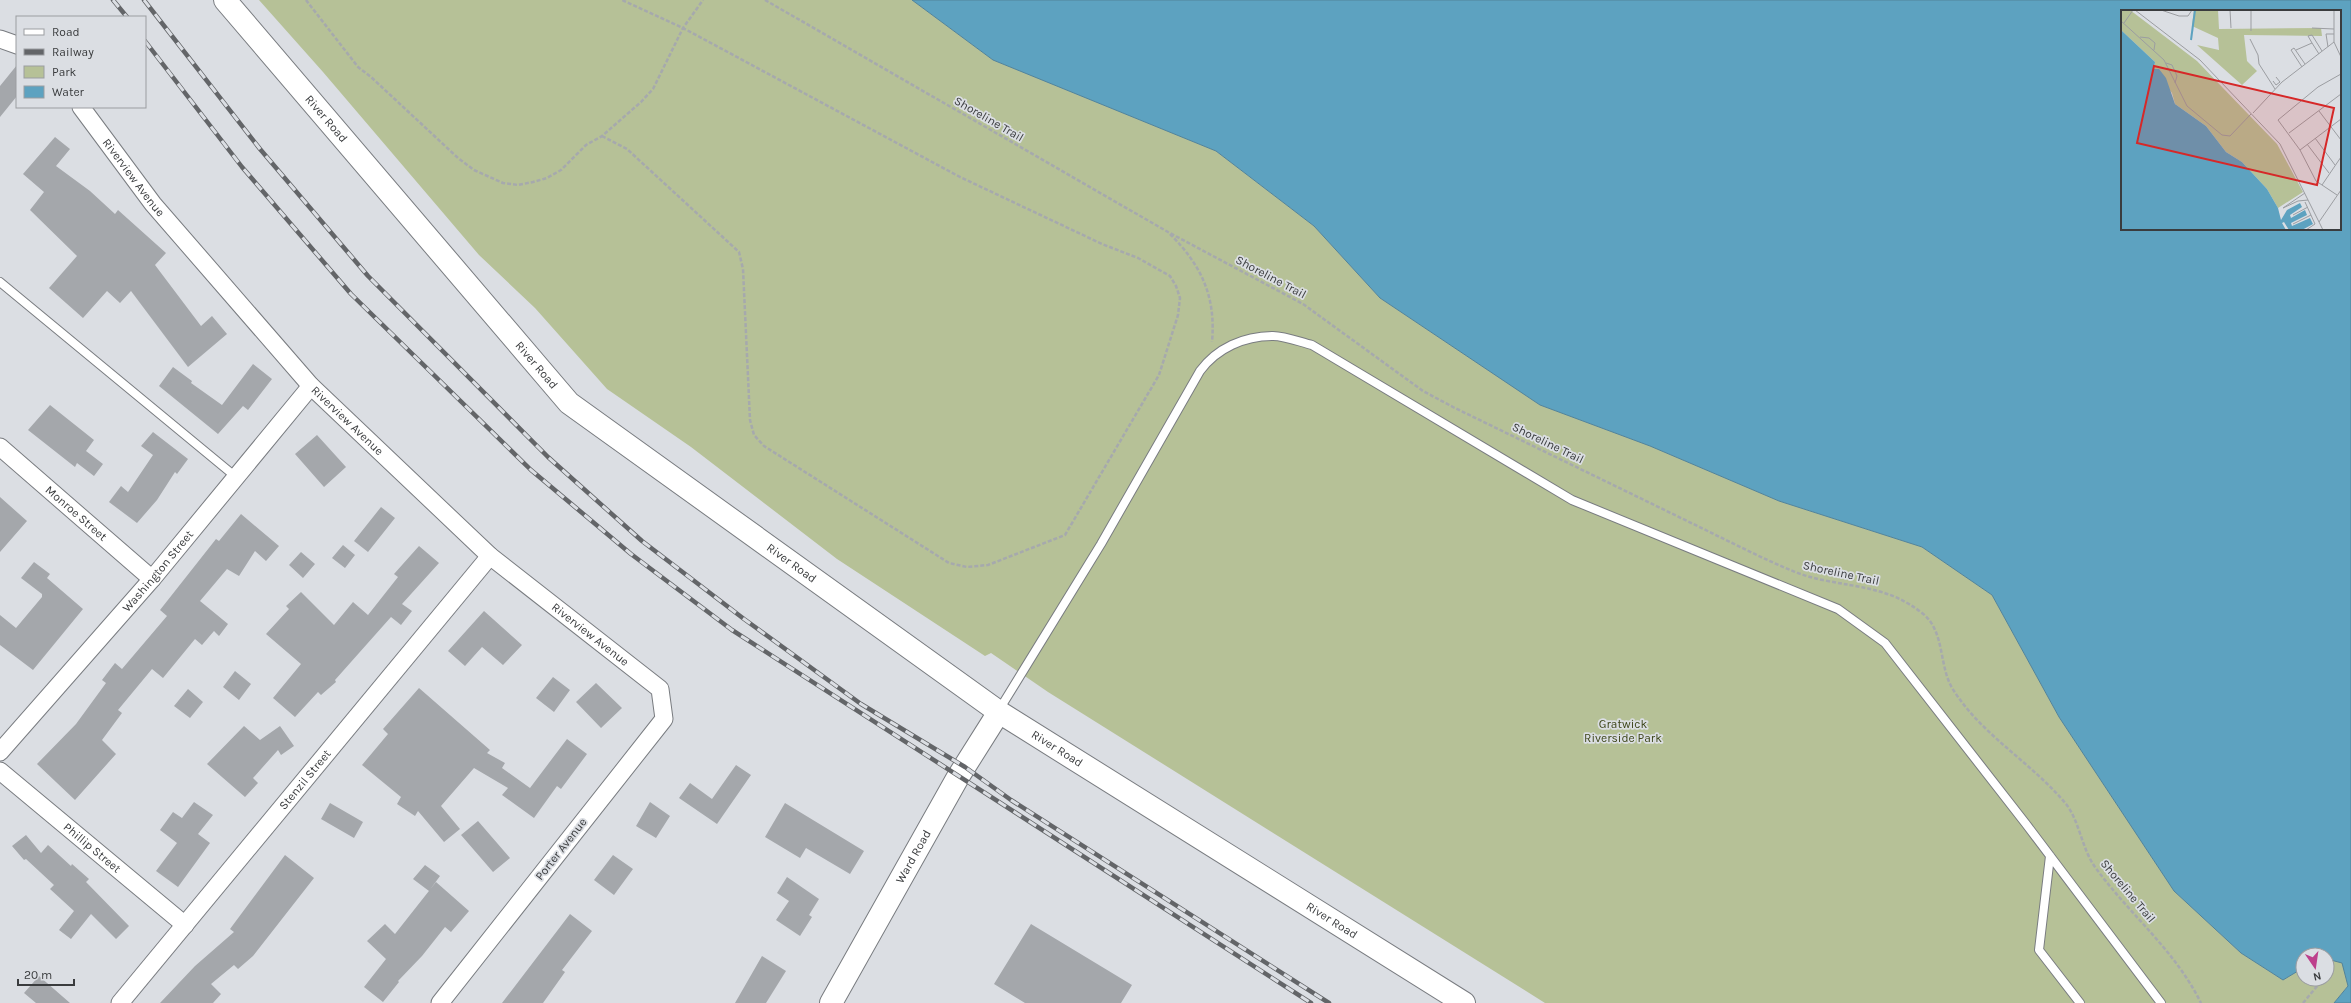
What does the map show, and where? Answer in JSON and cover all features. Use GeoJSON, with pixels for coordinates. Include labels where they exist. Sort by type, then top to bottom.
{"type":"FeatureCollection","features":[{"type":"Feature","properties":{"kind":"main road","name":"River Road"},"geometry":{"type":"LineString","coordinates":[[225,0],[569,403],[999,712],[1464,1003]]}},
{"type":"Feature","properties":{"kind":"main road","name":"Ward Road"},"geometry":{"type":"LineString","coordinates":[[831,1003],[958,777],[999,712]]}},
{"type":"Feature","properties":{"kind":"street"},"geometry":{"type":"LineString","coordinates":[[0,39],[16,45]]}},
{"type":"Feature","properties":{"kind":"street","name":"Riverview Avenue"},"geometry":{"type":"LineString","coordinates":[[81,108],[158,210],[311,386],[490,556],[660,689]]}},
{"type":"Feature","properties":{"kind":"street","name":"Washington Street"},"geometry":{"type":"LineString","coordinates":[[0,752],[152,579],[311,386]]}},
{"type":"Feature","properties":{"kind":"street","name":"Monroe Street"},"geometry":{"type":"LineString","coordinates":[[0,447],[152,579]]}},
{"type":"Feature","properties":{"kind":"street","name":"Stenzil Street"},"geometry":{"type":"LineString","coordinates":[[120,1003],[490,556]]}},
{"type":"Feature","properties":{"kind":"street","name":"Porter Avenue"},"geometry":{"type":"LineString","coordinates":[[440,1003],[664,719],[660,689]]}},
{"type":"Feature","properties":{"kind":"street","name":"Phillip Street"},"geometry":{"type":"LineString","coordinates":[[0,771],[185,925]]}},
{"type":"Feature","properties":{"kind":"lane"},"geometry":{"type":"LineString","coordinates":[[0,282],[236,477]]}},
{"type":"Feature","properties":{"kind":"lane"},"geometry":{"type":"LineString","coordinates":[[999,712],[1101,544],[1200,371],[1210,357],[1242,340],[1274,336],[1312,345],[1572,500],[1838,609],[1885,643],[2162,1003]]}},
{"type":"Feature","properties":{"kind":"lane"},"geometry":{"type":"LineString","coordinates":[[2050,856],[2039,950],[2080,1003]]}},
{"type":"Feature","properties":{"kind":"path"},"geometry":{"type":"LineString","coordinates":[[306,0],[358,67],[371,77],[458,158],[490,178],[503,183],[518,185],[548,178],[561,170],[586,145],[602,136],[641,102],[653,89],[683,28],[703,0]]}},
{"type":"Feature","properties":{"kind":"path"},"geometry":{"type":"LineString","coordinates":[[602,136],[627,149],[739,252],[743,270],[750,420],[754,435],[764,446],[950,563],[968,566],[988,565],[1065,535],[1159,375],[1178,315],[1180,298],[1176,286],[1170,276],[1138,258],[1102,244],[960,177],[683,28],[622,0]]}},
{"type":"Feature","properties":{"kind":"path","name":"Shoreline Trail"},"geometry":{"type":"LineString","coordinates":[[765,0],[1168,232],[1302,304],[1423,391],[1453,407],[1761,558],[1799,574],[1880,591],[1902,598],[1924,614],[1936,630],[1948,679],[1953,691],[1976,720],[2067,806],[2082,843],[2094,866],[2124,903],[2170,953],[2183,971],[2201,1003]]}},
{"type":"Feature","properties":{"kind":"path"},"geometry":{"type":"LineString","coordinates":[[1168,232],[1188,252],[1198,268],[1208,291],[1213,324],[1210,357]]}},
{"type":"Feature","properties":{"kind":"path"},"geometry":{"type":"LineString","coordinates":[[2303,1003],[2316,987]]}},
{"type":"Feature","properties":{"kind":"green space","name":"Gratwick Riverside Park"},"geometry":{"type":"Polygon","coordinates":[[[259,0],[912,0],[993,60],[1216,151],[1314,226],[1380,298],[1540,405],[1650,446],[1779,501],[1922,547],[1992,595],[2059,717],[2174,891],[2241,953],[2283,980],[2295,973],[2295,987],[2335,987],[2335,961],[2343,963],[2348,986],[2334,1003],[1545,1003],[1048,692],[991,653],[985,656],[837,559],[691,447],[607,389],[535,308],[479,255],[323,72],[259,0]]]}},
{"type":"Feature","properties":{"kind":"water"},"geometry":{"type":"Polygon","coordinates":[[[912,0],[2351,0],[2351,1003],[2334,1003],[2348,986],[2342,963],[2335,961],[2335,947],[2295,947],[2295,973],[2283,980],[2241,953],[2174,891],[2059,717],[1992,595],[1922,547],[1779,501],[1650,446],[1540,405],[1380,298],[1314,226],[1216,151],[993,60],[912,0]]]}},
{"type":"Feature","properties":{"kind":"building"},"geometry":{"type":"Polygon","coordinates":[[[16,66],[16,97],[0,117],[0,86],[16,66]]]}},
{"type":"Feature","properties":{"kind":"building"},"geometry":{"type":"Polygon","coordinates":[[[55,137],[70,149],[56,166],[90,191],[115,214],[118,210],[166,253],[155,265],[201,326],[212,316],[227,334],[188,367],[131,291],[120,303],[107,291],[83,318],[49,288],[77,256],[30,210],[44,192],[23,174],[55,137]]]}},
{"type":"Feature","properties":{"kind":"building"},"geometry":{"type":"Polygon","coordinates":[[[253,364],[272,379],[248,410],[243,406],[218,434],[159,386],[173,367],[192,381],[191,383],[222,405],[253,364]]]}},
{"type":"Feature","properties":{"kind":"building"},"geometry":{"type":"Polygon","coordinates":[[[50,405],[94,440],[86,451],[103,464],[94,476],[77,463],[75,467],[28,430],[50,405]]]}},
{"type":"Feature","properties":{"kind":"building"},"geometry":{"type":"Polygon","coordinates":[[[153,432],[188,459],[177,474],[175,472],[157,500],[137,523],[109,502],[121,486],[128,492],[153,455],[141,446],[153,432]]]}},
{"type":"Feature","properties":{"kind":"building"},"geometry":{"type":"Polygon","coordinates":[[[317,435],[346,467],[324,487],[295,454],[317,435]]]}},
{"type":"Feature","properties":{"kind":"building"},"geometry":{"type":"Polygon","coordinates":[[[0,497],[27,521],[0,552],[0,497]]]}},
{"type":"Feature","properties":{"kind":"building"},"geometry":{"type":"Polygon","coordinates":[[[381,507],[395,518],[368,552],[354,541],[381,507]]]}},
{"type":"Feature","properties":{"kind":"building"},"geometry":{"type":"Polygon","coordinates":[[[241,514],[279,546],[266,561],[255,551],[239,576],[227,569],[200,601],[228,624],[219,636],[214,631],[202,645],[195,639],[163,678],[152,669],[118,710],[122,713],[102,740],[116,754],[75,800],[37,764],[76,724],[106,683],[102,680],[115,663],[122,669],[167,616],[160,610],[216,539],[219,541],[241,514]]]}},
{"type":"Feature","properties":{"kind":"building"},"geometry":{"type":"Polygon","coordinates":[[[343,545],[355,555],[345,568],[332,558],[343,545]]]}},
{"type":"Feature","properties":{"kind":"building"},"geometry":{"type":"Polygon","coordinates":[[[419,546],[439,563],[402,604],[412,611],[401,625],[391,617],[335,680],[336,682],[321,695],[318,692],[295,717],[273,698],[301,664],[266,634],[289,609],[286,606],[301,592],[334,625],[353,602],[368,615],[398,577],[394,574],[419,546]]]}},
{"type":"Feature","properties":{"kind":"building"},"geometry":{"type":"Polygon","coordinates":[[[301,552],[315,564],[303,578],[289,565],[301,552]]]}},
{"type":"Feature","properties":{"kind":"building"},"geometry":{"type":"Polygon","coordinates":[[[34,562],[50,574],[47,578],[83,609],[33,670],[0,645],[0,615],[16,628],[42,597],[42,594],[21,578],[34,562]]]}},
{"type":"Feature","properties":{"kind":"building"},"geometry":{"type":"Polygon","coordinates":[[[484,611],[522,645],[503,665],[482,647],[465,666],[448,651],[484,611]]]}},
{"type":"Feature","properties":{"kind":"building"},"geometry":{"type":"Polygon","coordinates":[[[235,671],[251,684],[239,700],[223,687],[235,671]]]}},
{"type":"Feature","properties":{"kind":"building"},"geometry":{"type":"Polygon","coordinates":[[[553,677],[570,690],[554,712],[536,698],[553,677]]]}},
{"type":"Feature","properties":{"kind":"building"},"geometry":{"type":"Polygon","coordinates":[[[596,683],[622,708],[601,728],[576,702],[596,683]]]}},
{"type":"Feature","properties":{"kind":"building"},"geometry":{"type":"Polygon","coordinates":[[[419,688],[490,750],[487,753],[505,763],[502,768],[530,788],[567,739],[587,754],[561,789],[557,786],[534,818],[502,795],[508,788],[474,768],[441,806],[460,829],[444,842],[418,811],[415,816],[397,804],[401,797],[362,765],[388,734],[383,729],[419,688]]]}},
{"type":"Feature","properties":{"kind":"building"},"geometry":{"type":"Polygon","coordinates":[[[188,689],[203,702],[190,718],[174,706],[188,689]]]}},
{"type":"Feature","properties":{"kind":"building"},"geometry":{"type":"Polygon","coordinates":[[[244,726],[260,740],[280,726],[294,746],[281,755],[278,750],[253,778],[258,783],[245,797],[207,764],[244,726]]]}},
{"type":"Feature","properties":{"kind":"building"},"geometry":{"type":"Polygon","coordinates":[[[736,765],[751,775],[717,824],[679,798],[690,783],[712,799],[736,765]]]}},
{"type":"Feature","properties":{"kind":"building"},"geometry":{"type":"Polygon","coordinates":[[[194,802],[213,815],[198,834],[210,843],[178,887],[156,871],[177,843],[160,830],[173,812],[182,818],[194,802]]]}},
{"type":"Feature","properties":{"kind":"building"},"geometry":{"type":"Polygon","coordinates":[[[650,802],[670,816],[656,838],[636,826],[650,802]]]}},
{"type":"Feature","properties":{"kind":"building"},"geometry":{"type":"Polygon","coordinates":[[[330,803],[363,822],[354,838],[321,819],[330,803]]]}},
{"type":"Feature","properties":{"kind":"building"},"geometry":{"type":"Polygon","coordinates":[[[785,803],[864,851],[850,874],[806,848],[800,858],[765,837],[785,803]]]}},
{"type":"Feature","properties":{"kind":"building"},"geometry":{"type":"Polygon","coordinates":[[[478,821],[510,858],[493,872],[461,835],[478,821]]]}},
{"type":"Feature","properties":{"kind":"building"},"geometry":{"type":"Polygon","coordinates":[[[26,835],[41,853],[48,845],[71,866],[72,864],[89,879],[86,882],[129,926],[116,939],[91,914],[71,939],[59,930],[74,911],[50,889],[54,885],[26,859],[24,860],[12,846],[26,835]]]}},
{"type":"Feature","properties":{"kind":"building"},"geometry":{"type":"Polygon","coordinates":[[[285,855],[314,878],[253,956],[238,969],[234,965],[211,984],[221,994],[213,1003],[160,1003],[195,966],[234,932],[230,929],[285,855]]]}},
{"type":"Feature","properties":{"kind":"building"},"geometry":{"type":"Polygon","coordinates":[[[613,855],[633,869],[614,895],[594,880],[613,855]]]}},
{"type":"Feature","properties":{"kind":"building"},"geometry":{"type":"Polygon","coordinates":[[[425,865],[440,876],[429,891],[413,879],[425,865]]]}},
{"type":"Feature","properties":{"kind":"building"},"geometry":{"type":"Polygon","coordinates":[[[787,877],[819,899],[809,915],[812,917],[800,936],[776,920],[789,901],[777,893],[787,877]]]}},
{"type":"Feature","properties":{"kind":"building"},"geometry":{"type":"Polygon","coordinates":[[[436,882],[469,911],[451,932],[445,927],[422,956],[398,981],[399,982],[383,1002],[364,987],[386,959],[367,941],[385,924],[395,934],[436,882]]]}},
{"type":"Feature","properties":{"kind":"building"},"geometry":{"type":"Polygon","coordinates":[[[570,914],[592,931],[562,970],[565,972],[543,1003],[502,1003],[570,914]]]}},
{"type":"Feature","properties":{"kind":"building"},"geometry":{"type":"Polygon","coordinates":[[[1031,924],[1132,985],[1121,1003],[1025,1003],[994,984],[1031,924]]]}},
{"type":"Feature","properties":{"kind":"building"},"geometry":{"type":"Polygon","coordinates":[[[762,956],[786,971],[766,1003],[735,1003],[762,956]]]}},
{"type":"Feature","properties":{"kind":"building"},"geometry":{"type":"Polygon","coordinates":[[[39,976],[70,1003],[36,1003],[24,993],[39,976]]]}},
{"type":"Feature","properties":{"kind":"railway"},"geometry":{"type":"LineString","coordinates":[[113,0],[126,16]]}},
{"type":"Feature","properties":{"kind":"railway"},"geometry":{"type":"LineString","coordinates":[[144,0],[260,149],[368,276],[548,457],[642,541],[744,619],[861,704],[965,767],[1011,800],[1329,1003]]}},
{"type":"Feature","properties":{"kind":"railway"},"geometry":{"type":"LineString","coordinates":[[146,42],[242,167],[351,294],[531,470],[631,554],[732,630],[1311,1003]]}}]}
